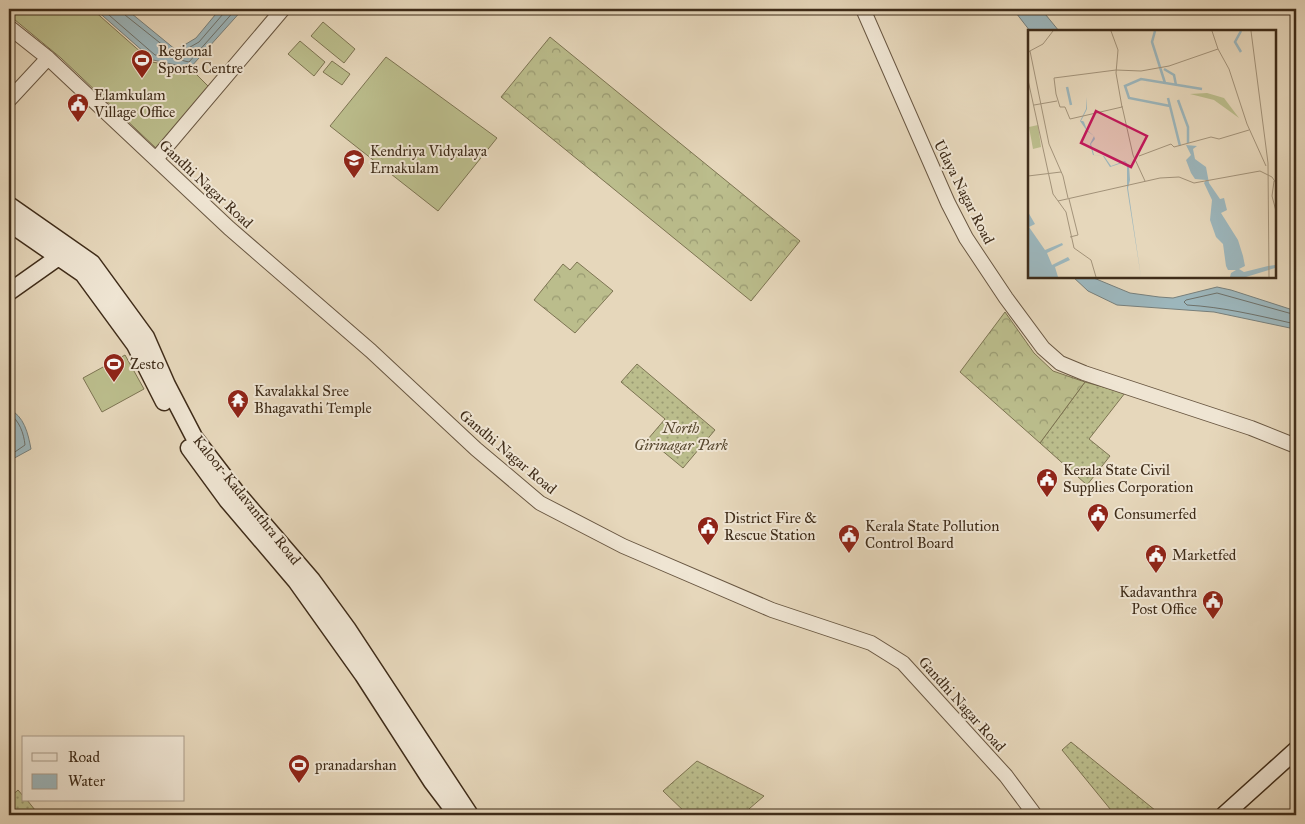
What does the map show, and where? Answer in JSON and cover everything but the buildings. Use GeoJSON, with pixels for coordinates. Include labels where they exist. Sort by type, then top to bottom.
{"type":"FeatureCollection","features":[{"type":"Feature","properties":{"kind":"main road","name":"Kaloor-Kadavanthra Road"},"geometry":{"type":"LineString","coordinates":[[9,205],[65,252]]}},
{"type":"Feature","properties":{"kind":"main road","name":"Kaloor-Kadavanthra Road"},"geometry":{"type":"LineString","coordinates":[[9,223],[65,252],[92,263],[146,337],[167,385],[194,437],[232,496],[312,580],[347,628],[432,782],[457,815]]}},
{"type":"Feature","properties":{"kind":"main road"},"geometry":{"type":"LineString","coordinates":[[9,292],[65,252]]}},
{"type":"Feature","properties":{"kind":"main road","name":"Kaloor-Kadavanthra Road"},"geometry":{"type":"LineString","coordinates":[[392,708],[470,815]]}},
{"type":"Feature","properties":{"kind":"main road"},"geometry":{"type":"LineString","coordinates":[[1224,815],[1296,750]]}},
{"type":"Feature","properties":{"kind":"street"},"geometry":{"type":"LineString","coordinates":[[156,159],[283,9]]}},
{"type":"Feature","properties":{"kind":"street","name":"Udaya Nagar Road"},"geometry":{"type":"LineString","coordinates":[[863,9],[944,194],[966,238],[1006,298],[1043,348],[1060,362],[1084,373],[1251,428],[1296,446]]}},
{"type":"Feature","properties":{"kind":"street","name":"Gandhi Nagar Road"},"geometry":{"type":"LineString","coordinates":[[9,27],[48,58],[229,228],[371,350],[476,450],[540,503],[623,546],[772,610],[870,643],[903,663],[1006,776],[1035,815]]}},
{"type":"Feature","properties":{"kind":"street"},"geometry":{"type":"LineString","coordinates":[[9,100],[48,58]]}},
{"type":"Feature","properties":{"kind":"green space","name":"Regional Sports Centre"},"geometry":{"type":"Polygon","coordinates":[[[9,9],[92,9],[152,62],[191,69],[210,88],[157,149],[61,58],[9,15],[9,9]]]}},
{"type":"Feature","properties":{"kind":"green space"},"geometry":{"type":"Polygon","coordinates":[[[323,22],[355,49],[344,63],[311,36],[323,22]]]}},
{"type":"Feature","properties":{"kind":"green space"},"geometry":{"type":"Polygon","coordinates":[[[550,37],[800,241],[751,301],[501,97],[550,37]]]}},
{"type":"Feature","properties":{"kind":"green space"},"geometry":{"type":"Polygon","coordinates":[[[300,41],[325,62],[314,76],[288,54],[300,41]]]}},
{"type":"Feature","properties":{"kind":"green space"},"geometry":{"type":"Polygon","coordinates":[[[386,57],[497,138],[438,211],[330,126],[386,57]]]}},
{"type":"Feature","properties":{"kind":"green space"},"geometry":{"type":"Polygon","coordinates":[[[332,61],[350,74],[342,85],[323,72],[332,61]]]}},
{"type":"Feature","properties":{"kind":"green space"},"geometry":{"type":"Polygon","coordinates":[[[577,262],[613,291],[575,333],[534,300],[563,264],[570,270],[577,262]]]}},
{"type":"Feature","properties":{"kind":"green space"},"geometry":{"type":"Polygon","coordinates":[[[1005,312],[1034,353],[1053,371],[1085,382],[1040,443],[960,372],[1005,312]]]}},
{"type":"Feature","properties":{"kind":"green space","name":"Zesto"},"geometry":{"type":"Polygon","coordinates":[[[125,355],[144,389],[102,412],[83,378],[125,355]]]}},
{"type":"Feature","properties":{"kind":"green space","name":"North Girinagar Park"},"geometry":{"type":"Polygon","coordinates":[[[637,364],[715,430],[683,468],[648,439],[665,419],[621,382],[637,364]]]}},
{"type":"Feature","properties":{"kind":"green space"},"geometry":{"type":"Polygon","coordinates":[[[1085,382],[1125,393],[1089,439],[1110,456],[1087,485],[1040,443],[1085,382]]]}},
{"type":"Feature","properties":{"kind":"green space"},"geometry":{"type":"Polygon","coordinates":[[[1071,742],[1161,815],[1115,815],[1062,750],[1071,742]]]}},
{"type":"Feature","properties":{"kind":"green space"},"geometry":{"type":"Polygon","coordinates":[[[697,761],[764,796],[742,815],[688,815],[663,791],[697,761]]]}},
{"type":"Feature","properties":{"kind":"green space"},"geometry":{"type":"Polygon","coordinates":[[[18,790],[22,795],[22,802],[29,802],[39,815],[9,815],[9,798],[18,790]]]}},
{"type":"Feature","properties":{"kind":"water"},"geometry":{"type":"Polygon","coordinates":[[[95,9],[126,9],[176,50],[196,38],[220,9],[243,9],[190,68],[153,60],[95,9]]]}},
{"type":"Feature","properties":{"kind":"water"},"geometry":{"type":"Polygon","coordinates":[[[1013,9],[1041,9],[1058,30],[1029,30],[1013,9]]]}},
{"type":"Feature","properties":{"kind":"water"},"geometry":{"type":"Polygon","coordinates":[[[1074,278],[1094,278],[1130,293],[1173,298],[1217,287],[1296,311],[1296,332],[1290,328],[1214,312],[1117,305],[1088,291],[1074,278]]]}},
{"type":"Feature","properties":{"kind":"water"},"geometry":{"type":"Polygon","coordinates":[[[9,409],[22,421],[27,431],[31,449],[9,461],[9,409]]]}},
{"type":"Feature","properties":{"kind":"railway"},"geometry":{"type":"LineString","coordinates":[[1289,9],[1296,18]]}},
{"type":"Feature","properties":{"kind":"place","name":"Regional Sports Centre"},"geometry":{"type":"Point","coordinates":[142,79]}},
{"type":"Feature","properties":{"kind":"place","name":"Elamkulam Village Office"},"geometry":{"type":"Point","coordinates":[78,123]}},
{"type":"Feature","properties":{"kind":"place","name":"Kendriya Vidyalaya Ernakulam"},"geometry":{"type":"Point","coordinates":[354,179]}},
{"type":"Feature","properties":{"kind":"place","name":"Zesto"},"geometry":{"type":"Point","coordinates":[114,383]}},
{"type":"Feature","properties":{"kind":"place","name":"Kavalakkal Sree Bhagavathi Temple"},"geometry":{"type":"Point","coordinates":[238,419]}},
{"type":"Feature","properties":{"kind":"place","name":"Kerala State Civil Supplies Corporation"},"geometry":{"type":"Point","coordinates":[1047,498]}},
{"type":"Feature","properties":{"kind":"place","name":"Consumerfed"},"geometry":{"type":"Point","coordinates":[1098,533]}},
{"type":"Feature","properties":{"kind":"place","name":"District Fire & Rescue Station"},"geometry":{"type":"Point","coordinates":[708,546]}},
{"type":"Feature","properties":{"kind":"place","name":"Kerala State Pollution Control Board"},"geometry":{"type":"Point","coordinates":[849,554]}},
{"type":"Feature","properties":{"kind":"place","name":"Marketfed"},"geometry":{"type":"Point","coordinates":[1156,574]}},
{"type":"Feature","properties":{"kind":"place","name":"Kadavanthra Post Office"},"geometry":{"type":"Point","coordinates":[1213,620]}},
{"type":"Feature","properties":{"kind":"place","name":"pranadarshan"},"geometry":{"type":"Point","coordinates":[299,784]}}]}
